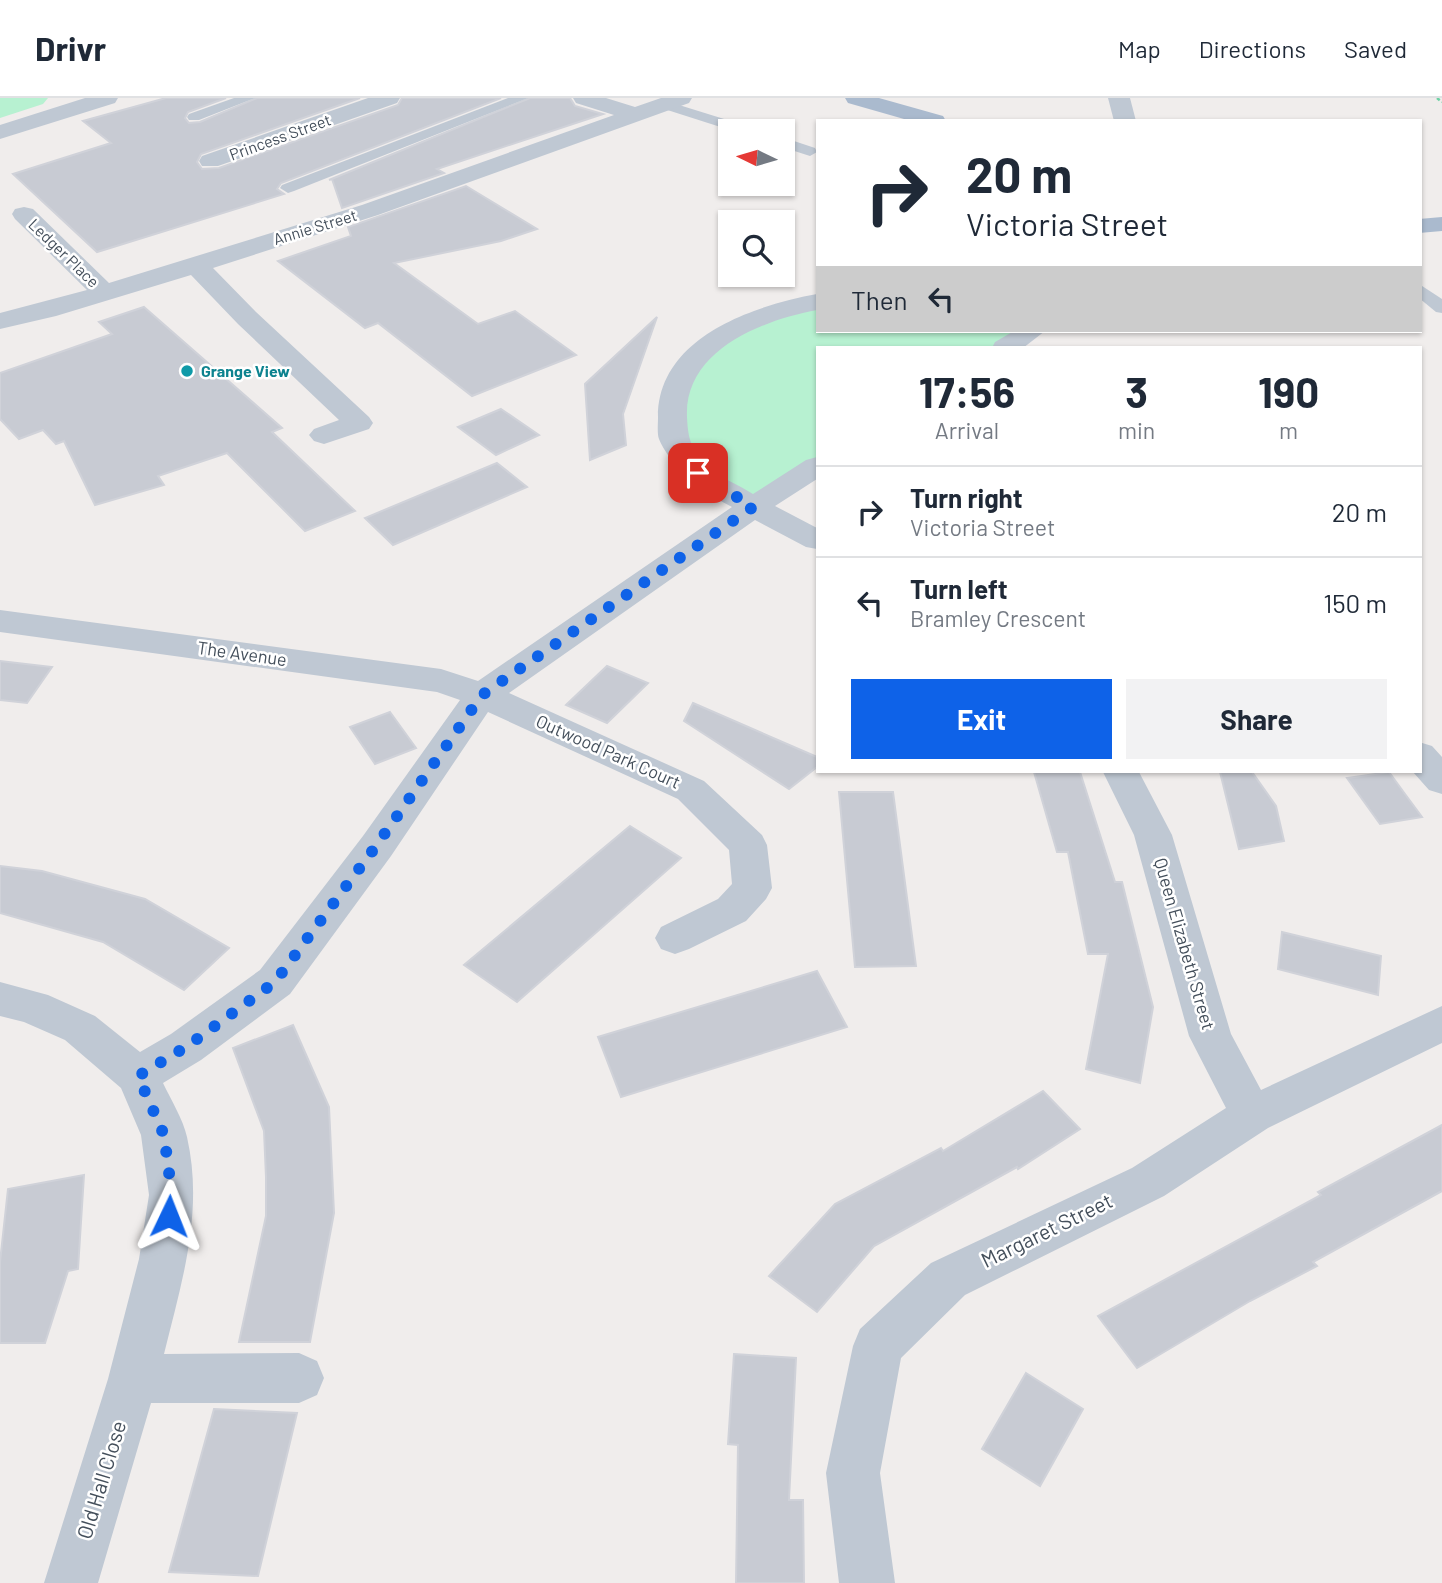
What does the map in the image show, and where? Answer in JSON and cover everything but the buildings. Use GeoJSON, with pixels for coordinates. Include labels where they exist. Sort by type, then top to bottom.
{"type":"FeatureCollection","features":[{"type":"Feature","properties":{"kind":"main road"},"geometry":{"type":"LineString","coordinates":[[856,98],[928,119]]}},
{"type":"Feature","properties":{"kind":"main road"},"geometry":{"type":"LineString","coordinates":[[1422,226],[1442,224]]}},
{"type":"Feature","properties":{"kind":"street","name":"Princess Street"},"geometry":{"type":"LineString","coordinates":[[210,161],[389,98]]}},
{"type":"Feature","properties":{"kind":"street"},"geometry":{"type":"LineString","coordinates":[[584,98],[635,114]]}},
{"type":"Feature","properties":{"kind":"street"},"geometry":{"type":"LineString","coordinates":[[1119,98],[1124,119]]}},
{"type":"Feature","properties":{"kind":"street"},"geometry":{"type":"LineString","coordinates":[[0,132],[97,99]]}},
{"type":"Feature","properties":{"kind":"street","name":"Annie Street"},"geometry":{"type":"LineString","coordinates":[[196,264],[370,210],[672,101]]}},
{"type":"Feature","properties":{"kind":"street","name":"Ledger Place"},"geometry":{"type":"LineString","coordinates":[[23,214],[105,293]]}},
{"type":"Feature","properties":{"kind":"street"},"geometry":{"type":"LineString","coordinates":[[196,264],[247,318],[359,423],[324,435]]}},
{"type":"Feature","properties":{"kind":"street","name":"Ledger Place"},"geometry":{"type":"LineString","coordinates":[[0,321],[105,293],[196,264]]}},
{"type":"Feature","properties":{"kind":"street"},"geometry":{"type":"LineString","coordinates":[[816,302],[779,309],[727,332],[689,363],[672,400],[673,439],[698,473],[753,507],[816,539]]}},
{"type":"Feature","properties":{"kind":"street"},"geometry":{"type":"LineString","coordinates":[[1009,346],[1031,336]]}},
{"type":"Feature","properties":{"kind":"street"},"geometry":{"type":"LineString","coordinates":[[138,1076],[186,1047],[275,982],[376,846],[482,695],[753,507],[816,467]]}},
{"type":"Feature","properties":{"kind":"street","name":"The Avenue"},"geometry":{"type":"LineString","coordinates":[[0,621],[441,681],[482,695]]}},
{"type":"Feature","properties":{"kind":"street","name":"Outwood Park Court"},"geometry":{"type":"LineString","coordinates":[[482,695],[691,790],[748,845],[752,888],[732,910],[675,938]]}},
{"type":"Feature","properties":{"kind":"street"},"geometry":{"type":"LineString","coordinates":[[1422,758],[1442,781]]}},
{"type":"Feature","properties":{"kind":"street","name":"Queen Elizabeth Street"},"geometry":{"type":"LineString","coordinates":[[1122,773],[1153,835],[1210,1036],[1252,1115]]}},
{"type":"Feature","properties":{"kind":"street","name":"Old Hall Close"},"geometry":{"type":"LineString","coordinates":[[0,999],[33,1007],[80,1028],[138,1076],[164,1135],[172,1195],[163,1259],[134,1379],[71,1580]]}},
{"type":"Feature","properties":{"kind":"street","name":"Margaret Street"},"geometry":{"type":"LineString","coordinates":[[867,1583],[853,1473],[878,1346],[948,1279],[1147,1182],[1252,1115],[1442,1023]]}},
{"type":"Feature","properties":{"kind":"street"},"geometry":{"type":"LineString","coordinates":[[134,1379],[299,1378]]}},
{"type":"Feature","properties":{"kind":"lane"},"geometry":{"type":"LineString","coordinates":[[194,117],[248,98]]}},
{"type":"Feature","properties":{"kind":"lane"},"geometry":{"type":"LineString","coordinates":[[288,188],[522,98]]}},
{"type":"Feature","properties":{"kind":"lane"},"geometry":{"type":"LineString","coordinates":[[672,101],[718,119]]}},
{"type":"Feature","properties":{"kind":"lane"},"geometry":{"type":"LineString","coordinates":[[795,146],[810,151]]}},
{"type":"Feature","properties":{"kind":"lane"},"geometry":{"type":"LineString","coordinates":[[1422,291],[1442,308]]}},
{"type":"Feature","properties":{"kind":"path"},"geometry":{"type":"LineString","coordinates":[[1437,98],[1442,102]]}},
{"type":"Feature","properties":{"kind":"green space"},"geometry":{"type":"Polygon","coordinates":[[[0,98],[48,98],[43,104],[0,118],[0,98]]]}},
{"type":"Feature","properties":{"kind":"green space"},"geometry":{"type":"Polygon","coordinates":[[[816,302],[816,333],[1028,334],[1008,346],[816,346],[816,467],[753,507],[673,439],[689,363],[779,309],[816,302]]]}},
{"type":"Feature","properties":{"kind":"place","name":"Grange View"},"geometry":{"type":"Point","coordinates":[187,371]}},
{"type":"Feature","properties":{"kind":"route"},"geometry":{"type":"LineString","coordinates":[[169,1216],[172,1195],[164,1135],[138,1076],[186,1047],[275,982],[376,846],[482,695],[753,507],[698,473]]}}]}
